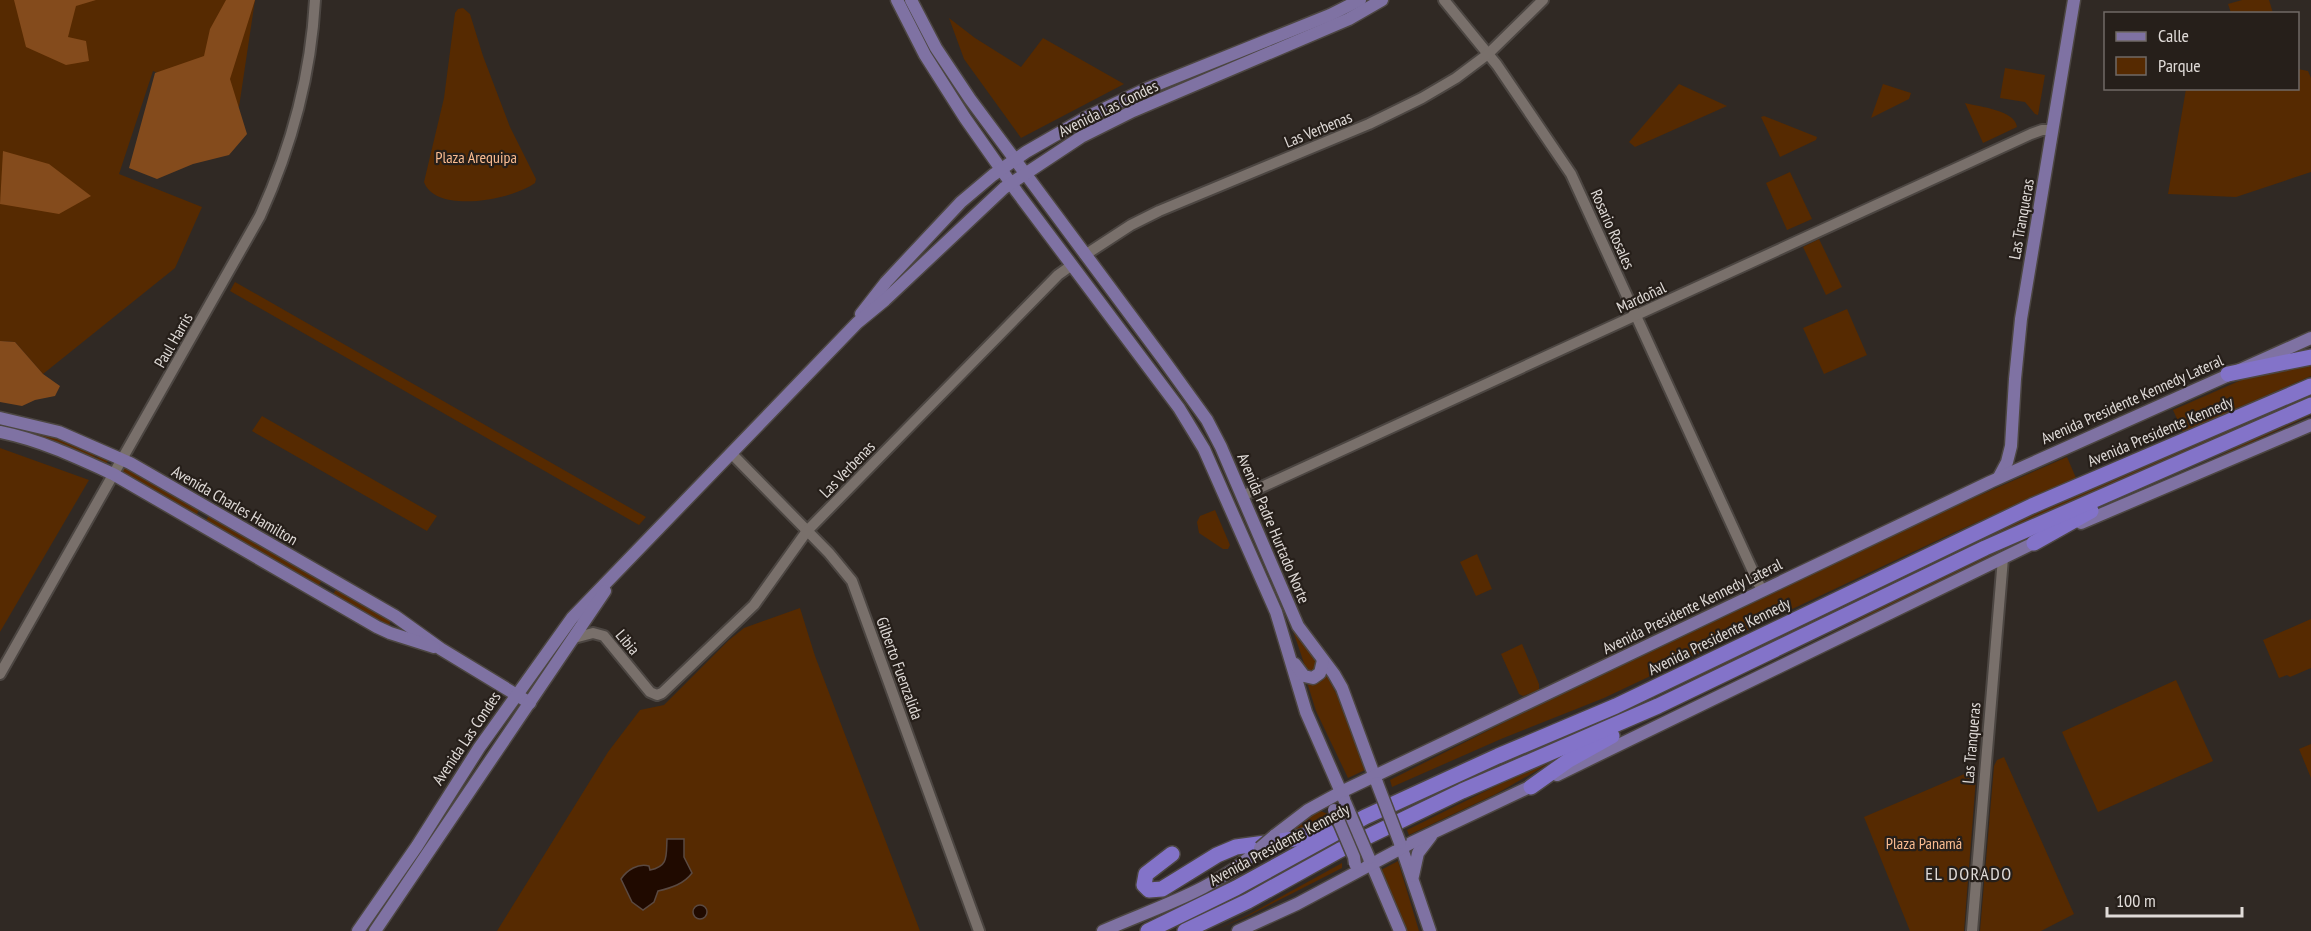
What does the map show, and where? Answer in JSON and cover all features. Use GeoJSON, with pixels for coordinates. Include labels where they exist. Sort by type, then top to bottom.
{"type":"FeatureCollection","features":[{"type":"Feature","properties":{"kind":"highway"},"geometry":{"type":"LineString","coordinates":[[2228,374],[2311,357]]}},
{"type":"Feature","properties":{"kind":"highway","name":"Avenida Presidente Kennedy"},"geometry":{"type":"LineString","coordinates":[[1148,931],[1236,888],[1365,817],[1498,756],[1616,706],[2032,506],[2311,386]]}},
{"type":"Feature","properties":{"kind":"highway","name":"Avenida Presidente Kennedy"},"geometry":{"type":"LineString","coordinates":[[1185,931],[1248,901],[1340,850],[1462,791],[1658,706],[1985,549],[2311,405]]}},
{"type":"Feature","properties":{"kind":"highway"},"geometry":{"type":"LineString","coordinates":[[2034,543],[2161,471]]}},
{"type":"Feature","properties":{"kind":"highway"},"geometry":{"type":"LineString","coordinates":[[1531,787],[1555,768],[1622,730],[1658,706]]}},
{"type":"Feature","properties":{"kind":"highway"},"geometry":{"type":"LineString","coordinates":[[1172,854],[1146,874],[1144,885],[1149,890],[1158,891],[1167,887],[1217,855],[1236,847],[1303,837],[1365,817]]}},
{"type":"Feature","properties":{"kind":"main road","name":"Avenida Padre Hurtado Norte"},"geometry":{"type":"LineString","coordinates":[[897,0],[912,33],[938,77],[1010,183],[1179,408],[1209,458],[1271,601],[1309,719],[1400,931]]}},
{"type":"Feature","properties":{"kind":"main road","name":"Avenida Padre Hurtado Norte"},"geometry":{"type":"LineString","coordinates":[[911,0],[946,64],[1163,358],[1215,433],[1298,626],[1334,674],[1345,694],[1430,931]]}},
{"type":"Feature","properties":{"kind":"main road","name":"Avenida Las Condes"},"geometry":{"type":"LineString","coordinates":[[856,323],[876,294],[924,240],[962,202],[1015,159],[1116,102],[1330,15],[1360,0]]}},
{"type":"Feature","properties":{"kind":"main road","name":"Avenida Las Condes"},"geometry":{"type":"LineString","coordinates":[[358,931],[516,694],[572,618],[616,575],[638,549],[856,323],[885,300],[1024,172],[1081,137],[1133,111],[1335,25],[1382,0]]}},
{"type":"Feature","properties":{"kind":"main road","name":"Las Tranqueras"},"geometry":{"type":"LineString","coordinates":[[1999,477],[2007,462],[2011,446],[2021,319],[2074,0]]}},
{"type":"Feature","properties":{"kind":"main road","name":"Avenida Presidente Kennedy Lateral"},"geometry":{"type":"LineString","coordinates":[[1103,931],[1213,883],[1243,863],[1294,819],[1323,802],[1343,797],[1999,477],[2311,338]]}},
{"type":"Feature","properties":{"kind":"main road"},"geometry":{"type":"LineString","coordinates":[[1140,356],[1150,355],[1163,358]]}},
{"type":"Feature","properties":{"kind":"main road","name":"Avenida Charles Hamilton"},"geometry":{"type":"LineString","coordinates":[[0,418],[59,432],[123,459],[395,616],[441,649],[530,703]]}},
{"type":"Feature","properties":{"kind":"main road"},"geometry":{"type":"LineString","coordinates":[[1238,931],[1297,904],[1352,870],[1401,845],[1531,787],[1756,680],[2034,543],[2311,425]]}},
{"type":"Feature","properties":{"kind":"main road","name":"Avenida Charles Hamilton"},"geometry":{"type":"LineString","coordinates":[[0,432],[29,438],[113,474],[390,633],[441,649]]}},
{"type":"Feature","properties":{"kind":"main road"},"geometry":{"type":"LineString","coordinates":[[2011,446],[2016,457],[2023,462],[2031,463]]}},
{"type":"Feature","properties":{"kind":"main road","name":"Avenida Las Condes"},"geometry":{"type":"LineString","coordinates":[[375,931],[616,575]]}},
{"type":"Feature","properties":{"kind":"main road"},"geometry":{"type":"LineString","coordinates":[[390,633],[395,624],[395,616]]}},
{"type":"Feature","properties":{"kind":"main road"},"geometry":{"type":"LineString","coordinates":[[1291,658],[1304,675],[1310,678],[1320,673],[1323,660]]}},
{"type":"Feature","properties":{"kind":"main road"},"geometry":{"type":"LineString","coordinates":[[1323,802],[1334,810],[1354,857],[1352,870]]}},
{"type":"Feature","properties":{"kind":"main road"},"geometry":{"type":"LineString","coordinates":[[1413,880],[1420,847],[1435,831]]}},
{"type":"Feature","properties":{"kind":"street","name":"Paul Harris"},"geometry":{"type":"LineString","coordinates":[[0,674],[244,247],[273,186],[304,83],[315,0]]}},
{"type":"Feature","properties":{"kind":"street","name":"Rosario Rosales"},"geometry":{"type":"LineString","coordinates":[[1444,0],[1488,54],[1571,174],[1762,591]]}},
{"type":"Feature","properties":{"kind":"street","name":"Las Verbenas"},"geometry":{"type":"LineString","coordinates":[[1085,255],[1131,225],[1159,211],[1406,108],[1456,78],[1488,54],[1543,0]]}},
{"type":"Feature","properties":{"kind":"street","name":"Mardoñal"},"geometry":{"type":"LineString","coordinates":[[1242,496],[2031,134],[2042,130],[2053,130]]}},
{"type":"Feature","properties":{"kind":"street","name":"Las Verbenas"},"geometry":{"type":"LineString","coordinates":[[650,692],[657,695],[664,692],[747,613],[761,597],[807,531],[1058,275],[1072,265]]}},
{"type":"Feature","properties":{"kind":"street","name":"Gilberto Fuenzalida"},"geometry":{"type":"LineString","coordinates":[[731,453],[842,567],[854,586],[979,931]]}},
{"type":"Feature","properties":{"kind":"street","name":"Las Tranqueras"},"geometry":{"type":"LineString","coordinates":[[1972,931],[2003,558]]}},
{"type":"Feature","properties":{"kind":"street","name":"Libia"},"geometry":{"type":"LineString","coordinates":[[574,638],[593,633],[604,636],[650,692]]}},
{"type":"Feature","properties":{"kind":"green space"},"geometry":{"type":"Polygon","coordinates":[[[0,0],[255,0],[239,107],[153,71],[119,174],[202,207],[175,268],[43,374],[15,342],[0,341],[0,0]]]}},
{"type":"Feature","properties":{"kind":"green space"},"geometry":{"type":"Polygon","coordinates":[[[2242,0],[2269,0],[2273,12],[2231,12],[2228,4],[2242,0]]]}},
{"type":"Feature","properties":{"kind":"green space","name":"Plaza Arequipa"},"geometry":{"type":"Polygon","coordinates":[[[463,8],[470,14],[510,127],[536,179],[535,183],[525,189],[476,201],[443,198],[431,192],[424,182],[444,98],[455,13],[458,9],[463,8]]]}},
{"type":"Feature","properties":{"kind":"green space"},"geometry":{"type":"Polygon","coordinates":[[[949,18],[975,38],[1021,67],[1043,38],[1124,84],[1021,138],[964,59],[949,18]]]}},
{"type":"Feature","properties":{"kind":"green space"},"geometry":{"type":"Polygon","coordinates":[[[2005,68],[2045,75],[2038,115],[2025,102],[2000,98],[2005,68]]]}},
{"type":"Feature","properties":{"kind":"green space"},"geometry":{"type":"Polygon","coordinates":[[[2299,69],[2308,71],[2311,78],[2311,172],[2236,197],[2168,194],[2186,90],[2299,90],[2299,69]]]}},
{"type":"Feature","properties":{"kind":"green space"},"geometry":{"type":"Polygon","coordinates":[[[1679,84],[1727,106],[1635,147],[1629,142],[1679,84]]]}},
{"type":"Feature","properties":{"kind":"green space"},"geometry":{"type":"Polygon","coordinates":[[[1883,84],[1911,93],[1909,99],[1871,118],[1883,84]]]}},
{"type":"Feature","properties":{"kind":"green space"},"geometry":{"type":"Polygon","coordinates":[[[1965,103],[2004,113],[2015,121],[2017,127],[1983,143],[1965,103]]]}},
{"type":"Feature","properties":{"kind":"green space"},"geometry":{"type":"Polygon","coordinates":[[[1764,116],[1817,137],[1816,140],[1780,157],[1761,117],[1764,116]]]}},
{"type":"Feature","properties":{"kind":"green space"},"geometry":{"type":"Polygon","coordinates":[[[1790,172],[1812,219],[1787,230],[1766,183],[1790,172]]]}},
{"type":"Feature","properties":{"kind":"green space"},"geometry":{"type":"Polygon","coordinates":[[[1819,239],[1842,287],[1826,295],[1803,247],[1819,239]]]}},
{"type":"Feature","properties":{"kind":"green space"},"geometry":{"type":"Polygon","coordinates":[[[235,282],[646,517],[639,525],[230,291],[235,282]]]}},
{"type":"Feature","properties":{"kind":"green space"},"geometry":{"type":"Polygon","coordinates":[[[1847,309],[1867,355],[1824,374],[1803,328],[1847,309]]]}},
{"type":"Feature","properties":{"kind":"green space"},"geometry":{"type":"Polygon","coordinates":[[[2311,362],[2311,376],[2183,432],[2173,410],[2255,374],[2311,362]]]}},
{"type":"Feature","properties":{"kind":"green space"},"geometry":{"type":"Polygon","coordinates":[[[2311,393],[2311,397],[1966,549],[1691,681],[1689,678],[2038,511],[2311,393]]]}},
{"type":"Feature","properties":{"kind":"green space"},"geometry":{"type":"Polygon","coordinates":[[[2311,413],[2311,415],[2191,470],[2274,429],[2311,413]]]}},
{"type":"Feature","properties":{"kind":"green space"},"geometry":{"type":"Polygon","coordinates":[[[262,416],[437,516],[427,531],[252,431],[262,416]]]}},
{"type":"Feature","properties":{"kind":"green space"},"geometry":{"type":"Polygon","coordinates":[[[27,430],[57,437],[94,454],[95,457],[98,458],[97,455],[108,461],[105,465],[76,450],[27,432],[27,430]]]}},
{"type":"Feature","properties":{"kind":"green space"},"geometry":{"type":"Polygon","coordinates":[[[0,448],[89,480],[0,632],[0,448]]]}},
{"type":"Feature","properties":{"kind":"green space"},"geometry":{"type":"Polygon","coordinates":[[[2067,457],[2076,478],[1953,533],[1604,698],[1501,739],[1392,787],[1390,780],[1517,716],[1946,510],[2067,457]]]}},
{"type":"Feature","properties":{"kind":"green space"},"geometry":{"type":"Polygon","coordinates":[[[122,463],[201,506],[196,516],[116,472],[122,463]]]}},
{"type":"Feature","properties":{"kind":"green space"},"geometry":{"type":"Polygon","coordinates":[[[1215,510],[1230,545],[1228,549],[1223,549],[1199,533],[1197,522],[1200,516],[1215,510]]]}},
{"type":"Feature","properties":{"kind":"green space"},"geometry":{"type":"Polygon","coordinates":[[[1244,511],[1320,664],[1316,674],[1306,670],[1285,610],[1242,512],[1244,511]]]}},
{"type":"Feature","properties":{"kind":"green space"},"geometry":{"type":"Polygon","coordinates":[[[210,513],[324,578],[318,586],[206,521],[210,513]]]}},
{"type":"Feature","properties":{"kind":"green space"},"geometry":{"type":"Polygon","coordinates":[[[2051,526],[2038,534],[1600,749],[1767,667],[1888,604],[2051,526]]]}},
{"type":"Feature","properties":{"kind":"green space"},"geometry":{"type":"Polygon","coordinates":[[[1477,554],[1492,589],[1476,596],[1460,562],[1477,554]]]}},
{"type":"Feature","properties":{"kind":"green space"},"geometry":{"type":"Polygon","coordinates":[[[338,587],[391,617],[389,627],[333,594],[338,587]]]}},
{"type":"Feature","properties":{"kind":"green space"},"geometry":{"type":"Polygon","coordinates":[[[800,608],[815,656],[920,931],[497,931],[608,752],[640,710],[664,705],[744,628],[800,608]]]}},
{"type":"Feature","properties":{"kind":"green space"},"geometry":{"type":"Polygon","coordinates":[[[2311,619],[2311,668],[2290,677],[2287,675],[2279,678],[2263,640],[2311,619]]]}},
{"type":"Feature","properties":{"kind":"green space"},"geometry":{"type":"Polygon","coordinates":[[[1522,644],[1539,684],[1539,690],[1523,696],[1519,694],[1501,654],[1522,644]]]}},
{"type":"Feature","properties":{"kind":"green space"},"geometry":{"type":"Polygon","coordinates":[[[1326,674],[1337,695],[1365,770],[1348,778],[1316,711],[1307,682],[1322,681],[1326,674]]]}},
{"type":"Feature","properties":{"kind":"green space"},"geometry":{"type":"Polygon","coordinates":[[[2176,680],[2213,761],[2098,812],[2062,732],[2176,680]]]}},
{"type":"Feature","properties":{"kind":"green space"},"geometry":{"type":"Polygon","coordinates":[[[2311,744],[2311,778],[2299,749],[2311,744]]]}},
{"type":"Feature","properties":{"kind":"green space"},"geometry":{"type":"Polygon","coordinates":[[[2004,757],[2074,914],[2041,931],[1980,931],[1994,766],[1997,760],[2004,757]]]}},
{"type":"Feature","properties":{"kind":"green space"},"geometry":{"type":"Polygon","coordinates":[[[1552,762],[1496,794],[1409,835],[1407,830],[1504,782],[1552,762]]]}},
{"type":"Feature","properties":{"kind":"green space","name":"Plaza Panamá"},"geometry":{"type":"Polygon","coordinates":[[[1969,772],[1975,774],[1976,778],[1964,931],[1910,931],[1864,817],[1969,772]]]}},
{"type":"Feature","properties":{"kind":"green space"},"geometry":{"type":"Polygon","coordinates":[[[1318,810],[1328,814],[1332,820],[1316,828],[1283,836],[1318,810]]]}},
{"type":"Feature","properties":{"kind":"green space"},"geometry":{"type":"Polygon","coordinates":[[[1398,861],[1419,931],[1407,931],[1381,870],[1398,861]]]}},
{"type":"Feature","properties":{"kind":"green space"},"geometry":{"type":"Polygon","coordinates":[[[1342,863],[1342,868],[1250,915],[1213,931],[1248,915],[1342,863]]]}},
{"type":"Feature","properties":{"kind":"shaded area"},"geometry":{"type":"Polygon","coordinates":[[[14,0],[96,0],[76,6],[68,37],[86,41],[89,61],[66,65],[26,47],[14,0]]]}},
{"type":"Feature","properties":{"kind":"shaded area"},"geometry":{"type":"Polygon","coordinates":[[[226,0],[255,0],[230,79],[247,134],[229,155],[193,164],[157,179],[129,168],[155,73],[204,56],[210,29],[226,0]]]}},
{"type":"Feature","properties":{"kind":"shaded area"},"geometry":{"type":"Polygon","coordinates":[[[3,151],[49,164],[91,196],[59,214],[0,204],[3,151]]]}},
{"type":"Feature","properties":{"kind":"shaded area"},"geometry":{"type":"Polygon","coordinates":[[[0,341],[15,342],[43,374],[60,386],[55,396],[35,400],[22,406],[0,402],[0,341]]]}},
{"type":"Feature","properties":{"kind":"shaded area"},"geometry":{"type":"Polygon","coordinates":[[[667,839],[684,839],[684,857],[692,873],[681,883],[658,891],[654,902],[643,910],[632,902],[621,879],[637,866],[649,866],[650,870],[661,866],[666,855],[667,839]]]}},
{"type":"Feature","properties":{"kind":"shaded area"},"geometry":{"type":"Polygon","coordinates":[[[697,905],[703,905],[707,912],[703,919],[697,919],[693,915],[693,909],[697,905]]]}},
{"type":"Feature","properties":{"kind":"district","name":"EL DORADO"},"geometry":{"type":"Point","coordinates":[1969,874]}}]}
